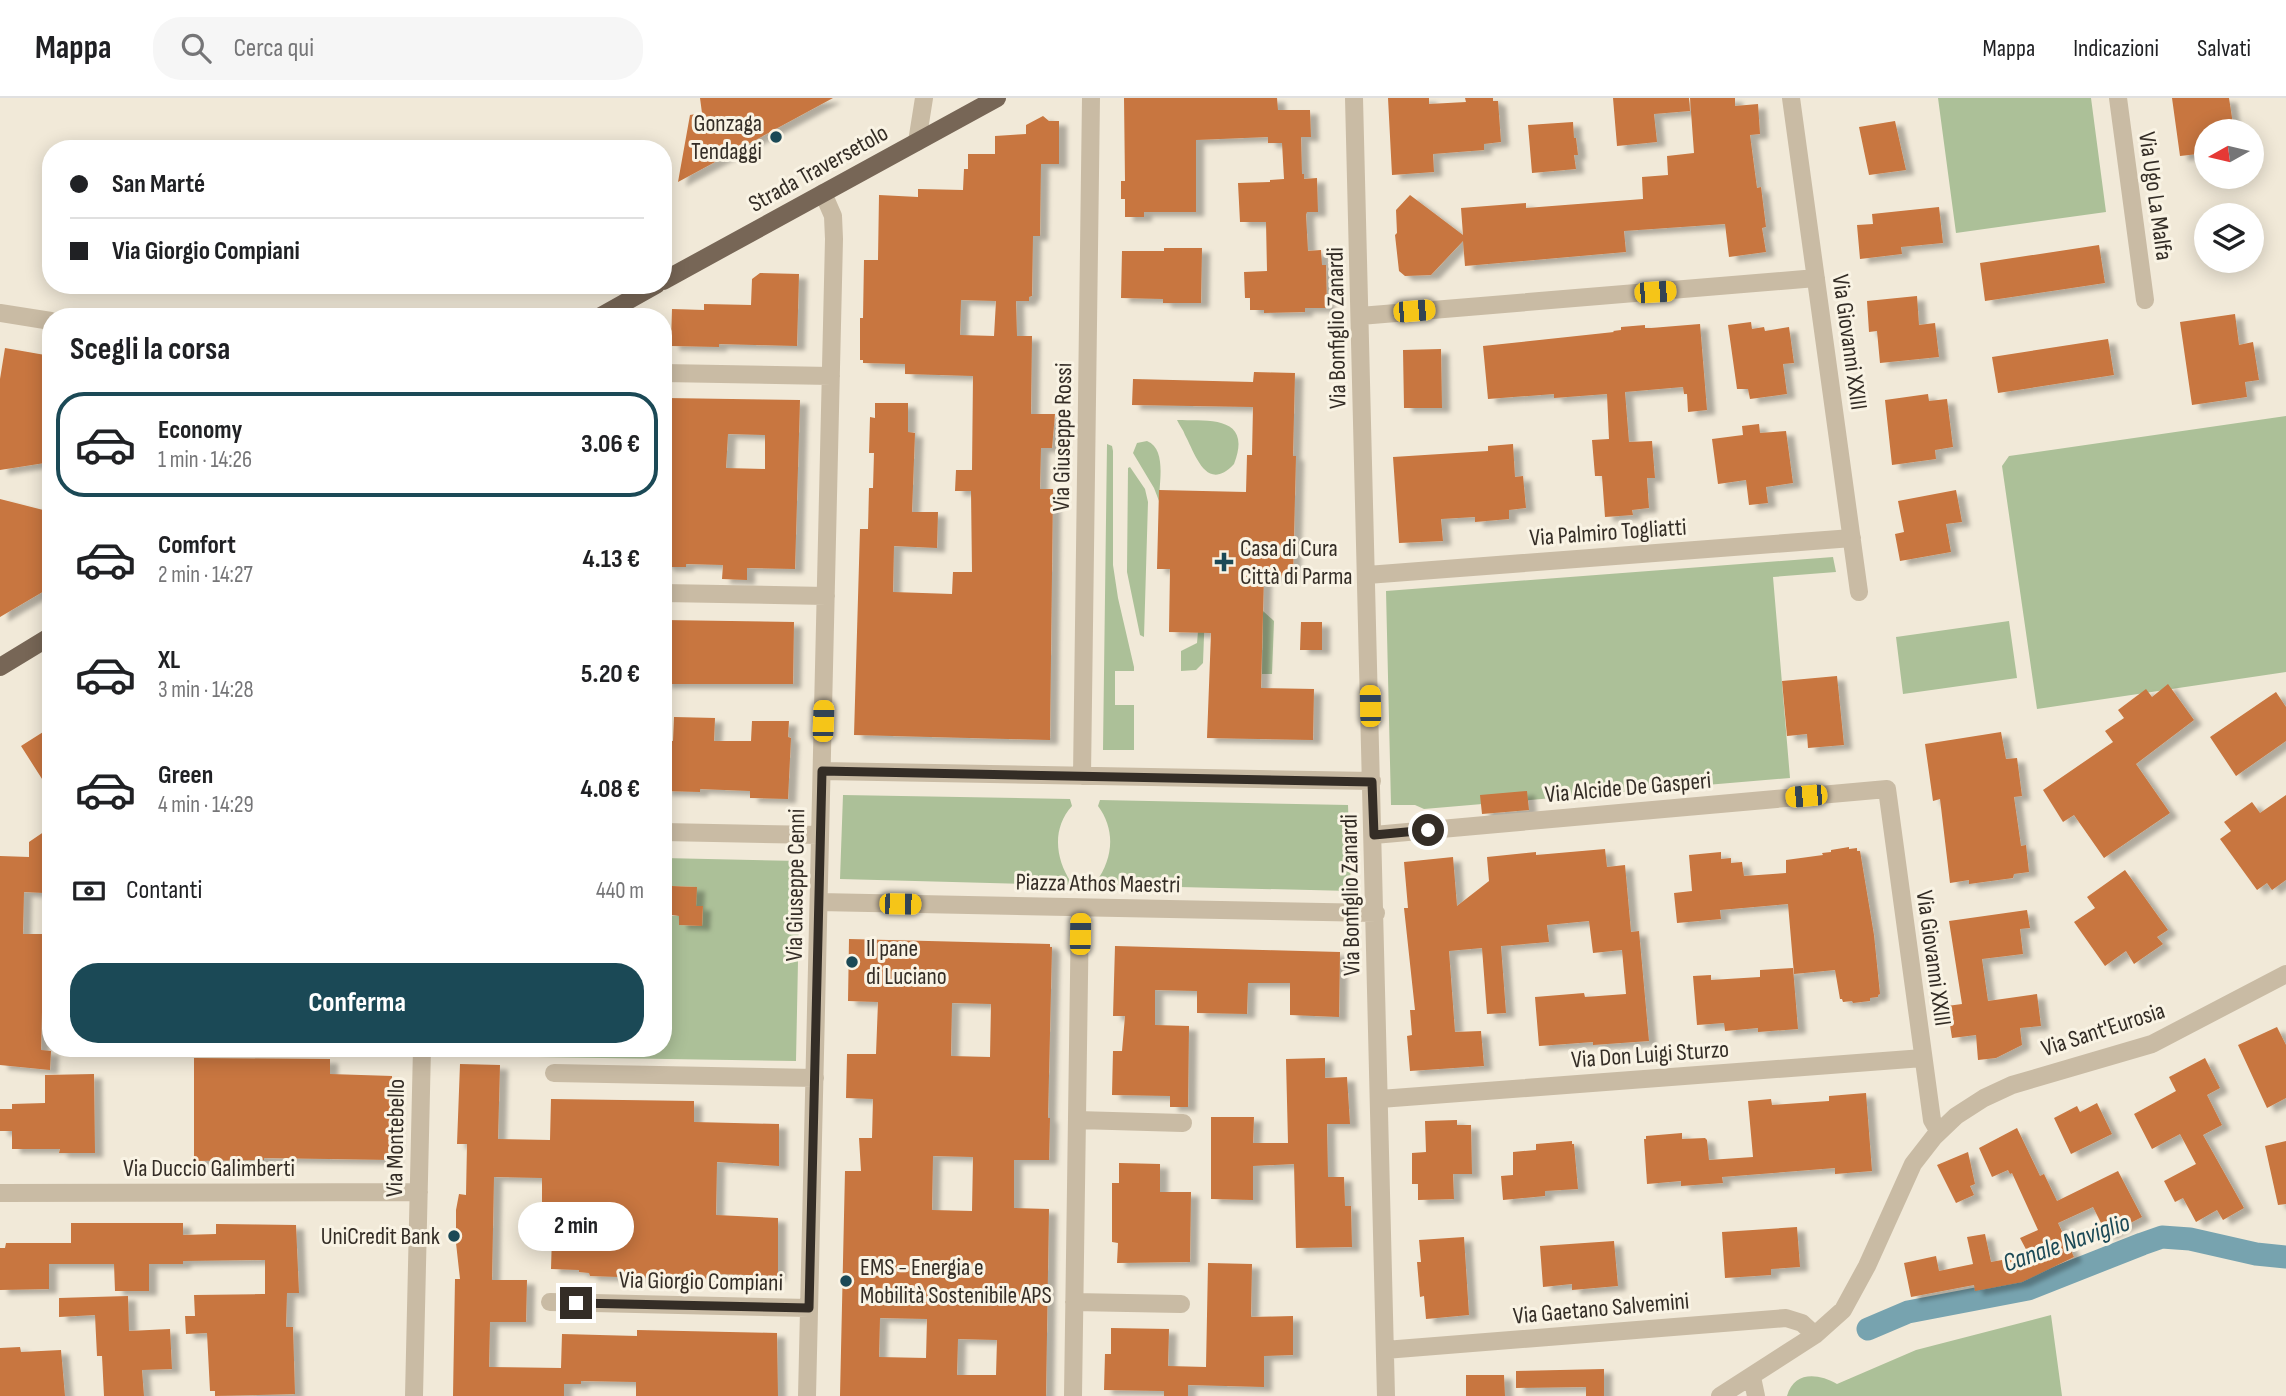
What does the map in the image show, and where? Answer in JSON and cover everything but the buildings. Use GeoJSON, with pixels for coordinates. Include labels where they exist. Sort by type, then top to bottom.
{"type":"FeatureCollection","features":[{"type":"Feature","properties":{"kind":"main road","name":"Strada Traversetolo"},"geometry":{"type":"LineString","coordinates":[[672,276],[997,98]]}},
{"type":"Feature","properties":{"kind":"main road"},"geometry":{"type":"LineString","coordinates":[[615,308],[640,294]]}},
{"type":"Feature","properties":{"kind":"main road"},"geometry":{"type":"LineString","coordinates":[[0,667],[42,641]]}},
{"type":"Feature","properties":{"kind":"street"},"geometry":{"type":"LineString","coordinates":[[917,142],[924,98]]}},
{"type":"Feature","properties":{"kind":"street","name":"Via Giuseppe Rossi"},"geometry":{"type":"LineString","coordinates":[[1082,776],[1091,98]]}},
{"type":"Feature","properties":{"kind":"street","name":"Via Bonfiglio Zanardi"},"geometry":{"type":"LineString","coordinates":[[1354,98],[1386,1396]]}},
{"type":"Feature","properties":{"kind":"street","name":"Via Giovanni XXIII"},"geometry":{"type":"LineString","coordinates":[[1791,98],[1859,592]]}},
{"type":"Feature","properties":{"kind":"street","name":"Via Ugo La Malfa"},"geometry":{"type":"LineString","coordinates":[[2118,98],[2145,300]]}},
{"type":"Feature","properties":{"kind":"street","name":"Via Giuseppe Cenni"},"geometry":{"type":"LineString","coordinates":[[807,1396],[834,231],[831,208],[823,193]]}},
{"type":"Feature","properties":{"kind":"street"},"geometry":{"type":"LineString","coordinates":[[1360,316],[1816,278]]}},
{"type":"Feature","properties":{"kind":"street"},"geometry":{"type":"LineString","coordinates":[[0,313],[42,320]]}},
{"type":"Feature","properties":{"kind":"street"},"geometry":{"type":"LineString","coordinates":[[672,373],[831,376]]}},
{"type":"Feature","properties":{"kind":"street","name":"Via Palmiro Togliatti"},"geometry":{"type":"LineString","coordinates":[[1367,575],[1852,538]]}},
{"type":"Feature","properties":{"kind":"street"},"geometry":{"type":"LineString","coordinates":[[672,593],[826,596]]}},
{"type":"Feature","properties":{"kind":"street"},"geometry":{"type":"LineString","coordinates":[[822,771],[1372,782]]}},
{"type":"Feature","properties":{"kind":"street","name":"Via Giovanni XXIII"},"geometry":{"type":"LineString","coordinates":[[1887,789],[1932,1120],[1939,1132]]}},
{"type":"Feature","properties":{"kind":"street","name":"Via Alcide De Gasperi"},"geometry":{"type":"LineString","coordinates":[[1374,835],[1887,789]]}},
{"type":"Feature","properties":{"kind":"street"},"geometry":{"type":"LineString","coordinates":[[672,832],[820,835]]}},
{"type":"Feature","properties":{"kind":"street","name":"Piazza Athos Maestri"},"geometry":{"type":"LineString","coordinates":[[819,902],[1376,913]]}},
{"type":"Feature","properties":{"kind":"street"},"geometry":{"type":"LineString","coordinates":[[1073,1396],[1080,908]]}},
{"type":"Feature","properties":{"kind":"street","name":"Via Sant'Eurosia"},"geometry":{"type":"LineString","coordinates":[[1720,1396],[1815,1335],[1837,1317],[1867,1266],[1909,1172],[1918,1157],[1956,1116],[1994,1093],[2032,1078],[2152,1044],[2286,974]]}},
{"type":"Feature","properties":{"kind":"street","name":"Via Montebello"},"geometry":{"type":"LineString","coordinates":[[414,1396],[422,1057]]}},
{"type":"Feature","properties":{"kind":"street","name":"Via Don Luigi Sturzo"},"geometry":{"type":"LineString","coordinates":[[1380,1099],[1923,1058]]}},
{"type":"Feature","properties":{"kind":"street"},"geometry":{"type":"LineString","coordinates":[[554,1073],[815,1078]]}},
{"type":"Feature","properties":{"kind":"street"},"geometry":{"type":"LineString","coordinates":[[1077,1120],[1183,1123]]}},
{"type":"Feature","properties":{"kind":"street","name":"Via Duccio Galimberti"},"geometry":{"type":"LineString","coordinates":[[0,1194],[419,1192]]}},
{"type":"Feature","properties":{"kind":"street","name":"Via Giorgio Compiani"},"geometry":{"type":"LineString","coordinates":[[550,1302],[809,1308]]}},
{"type":"Feature","properties":{"kind":"street"},"geometry":{"type":"LineString","coordinates":[[1074,1302],[1181,1304]]}},
{"type":"Feature","properties":{"kind":"street","name":"Via Gaetano Salvemini"},"geometry":{"type":"LineString","coordinates":[[1385,1350],[1781,1319],[1797,1321],[1815,1335]]}},
{"type":"Feature","properties":{"kind":"street"},"geometry":{"type":"LineString","coordinates":[[1752,1377],[1756,1396]]}},
{"type":"Feature","properties":{"kind":"green space"},"geometry":{"type":"Polygon","coordinates":[[[1938,98],[2091,98],[2106,212],[1956,233],[1938,98]]]}},
{"type":"Feature","properties":{"kind":"green space"},"geometry":{"type":"Polygon","coordinates":[[[2286,416],[2286,672],[2037,709],[2002,466],[2009,456],[2286,416]]]}},
{"type":"Feature","properties":{"kind":"green space"},"geometry":{"type":"Polygon","coordinates":[[[1177,420],[1214,421],[1232,429],[1237,437],[1238,448],[1234,464],[1216,475],[1209,473],[1198,460],[1177,420]]]}},
{"type":"Feature","properties":{"kind":"green space"},"geometry":{"type":"Polygon","coordinates":[[[1147,441],[1153,445],[1160,459],[1159,501],[1133,453],[1137,443],[1147,441]]]}},
{"type":"Feature","properties":{"kind":"green space"},"geometry":{"type":"Polygon","coordinates":[[[1107,444],[1112,446],[1113,451],[1113,565],[1134,667],[1134,671],[1115,671],[1115,705],[1134,705],[1134,750],[1103,750],[1107,444]]]}},
{"type":"Feature","properties":{"kind":"green space"},"geometry":{"type":"Polygon","coordinates":[[[1130,467],[1145,489],[1148,502],[1144,637],[1140,635],[1127,572],[1130,467]]]}},
{"type":"Feature","properties":{"kind":"green space"},"geometry":{"type":"Polygon","coordinates":[[[1833,557],[1836,572],[1773,577],[1790,778],[1424,809],[1415,805],[1391,805],[1386,591],[1833,557]]]}},
{"type":"Feature","properties":{"kind":"green space"},"geometry":{"type":"Polygon","coordinates":[[[1200,609],[1205,609],[1203,663],[1196,670],[1181,671],[1181,651],[1197,643],[1200,609]]]}},
{"type":"Feature","properties":{"kind":"green space"},"geometry":{"type":"Polygon","coordinates":[[[1263,611],[1274,621],[1272,674],[1262,674],[1263,611]]]}},
{"type":"Feature","properties":{"kind":"green space"},"geometry":{"type":"Polygon","coordinates":[[[2009,621],[2017,678],[1903,694],[1896,637],[2009,621]]]}},
{"type":"Feature","properties":{"kind":"green space"},"geometry":{"type":"Polygon","coordinates":[[[843,795],[1070,799],[1072,806],[1061,824],[1058,843],[1070,885],[840,879],[843,795]]]}},
{"type":"Feature","properties":{"kind":"green space"},"geometry":{"type":"Polygon","coordinates":[[[1100,800],[1348,805],[1351,891],[1097,885],[1096,882],[1106,864],[1110,844],[1108,825],[1098,806],[1100,800]]]}},
{"type":"Feature","properties":{"kind":"green space"},"geometry":{"type":"Polygon","coordinates":[[[672,858],[800,861],[796,1061],[537,1057],[672,1057],[672,916],[679,916],[679,925],[702,926],[703,906],[696,906],[696,887],[673,886],[672,902],[672,858]]]}},
{"type":"Feature","properties":{"kind":"green space"},"geometry":{"type":"Polygon","coordinates":[[[2051,1315],[2062,1396],[1787,1396],[1790,1388],[1801,1378],[1815,1376],[1837,1384],[1916,1350],[2051,1315]]]}},
{"type":"Feature","properties":{"kind":"waterway","name":"Canale Naviglio"},"geometry":{"type":"LineString","coordinates":[[1868,1329],[1908,1312],[2028,1289],[2162,1237],[2190,1239],[2256,1254],[2286,1257]]}},
{"type":"Feature","properties":{"kind":"place","name":"Gonzaga Tendaggi"},"geometry":{"type":"Point","coordinates":[776,137]}},
{"type":"Feature","properties":{"kind":"place","name":"Casa di Cura Città di Parma"},"geometry":{"type":"Point","coordinates":[1224,562]}},
{"type":"Feature","properties":{"kind":"place","name":"Il pane di Luciano"},"geometry":{"type":"Point","coordinates":[852,962]}},
{"type":"Feature","properties":{"kind":"place","name":"UniCredit Bank"},"geometry":{"type":"Point","coordinates":[454,1236]}},
{"type":"Feature","properties":{"kind":"place","name":"EMS - Energia e Mobilità Sostenibile APS"},"geometry":{"type":"Point","coordinates":[846,1281]}},
{"type":"Feature","properties":{"kind":"route"},"geometry":{"type":"LineString","coordinates":[[576,1303],[809,1308],[822,771],[1372,782],[1374,835],[1428,830]]}}]}
